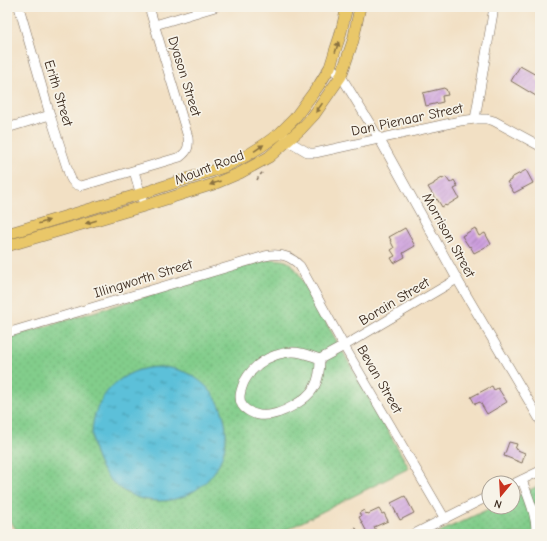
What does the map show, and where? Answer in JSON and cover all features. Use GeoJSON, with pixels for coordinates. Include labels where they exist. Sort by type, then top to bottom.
{"type":"FeatureCollection","features":[{"type":"Feature","properties":{"kind":"main road","name":"Mount Road"},"geometry":{"type":"LineString","coordinates":[[7,234],[224,167],[246,156],[280,133],[294,119],[319,85],[330,67],[347,7]]}},
{"type":"Feature","properties":{"kind":"main road","name":"Mount Road"},"geometry":{"type":"LineString","coordinates":[[7,246],[214,184],[240,174],[269,157],[301,129],[314,115],[341,76],[353,40],[360,7]]}},
{"type":"Feature","properties":{"kind":"street","name":"Erith Street"},"geometry":{"type":"LineString","coordinates":[[18,7],[50,115],[72,182],[81,186],[134,170]]}},
{"type":"Feature","properties":{"kind":"street","name":"Dyason Street"},"geometry":{"type":"LineString","coordinates":[[134,170],[180,158],[186,153],[189,143],[149,7]]}},
{"type":"Feature","properties":{"kind":"street"},"geometry":{"type":"LineString","coordinates":[[155,26],[215,7]]}},
{"type":"Feature","properties":{"kind":"street"},"geometry":{"type":"LineString","coordinates":[[475,119],[494,7]]}},
{"type":"Feature","properties":{"kind":"street","name":"Morrison Street"},"geometry":{"type":"LineString","coordinates":[[330,67],[341,76],[380,140],[457,279],[540,420]]}},
{"type":"Feature","properties":{"kind":"street"},"geometry":{"type":"LineString","coordinates":[[7,128],[50,115]]}},
{"type":"Feature","properties":{"kind":"street","name":"Dan Pienaar Street"},"geometry":{"type":"LineString","coordinates":[[280,133],[288,141],[309,153],[315,153],[475,119],[487,119],[494,121],[539,147]]}},
{"type":"Feature","properties":{"kind":"street"},"geometry":{"type":"LineString","coordinates":[[134,170],[144,206]]}},
{"type":"Feature","properties":{"kind":"street","name":"Illingworth Street"},"geometry":{"type":"LineString","coordinates":[[7,333],[265,256],[279,254],[288,256]]}},
{"type":"Feature","properties":{"kind":"street","name":"Bevan Street"},"geometry":{"type":"LineString","coordinates":[[288,256],[300,266],[344,346],[445,519]]}},
{"type":"Feature","properties":{"kind":"street","name":"Borain Street"},"geometry":{"type":"LineString","coordinates":[[320,359],[457,279]]}},
{"type":"Feature","properties":{"kind":"street"},"geometry":{"type":"LineString","coordinates":[[290,352],[303,353],[320,359],[320,373],[315,387],[308,395],[289,408],[268,415],[260,415],[253,414],[243,407],[239,398],[242,386],[252,370],[259,363],[290,352]]}},
{"type":"Feature","properties":{"kind":"street"},"geometry":{"type":"LineString","coordinates":[[536,534],[535,516],[522,480],[540,471]]}},
{"type":"Feature","properties":{"kind":"street"},"geometry":{"type":"LineString","coordinates":[[414,534],[481,500]]}},
{"type":"Feature","properties":{"kind":"green space"},"geometry":{"type":"Polygon","coordinates":[[[270,259],[288,262],[297,271],[409,468],[278,534],[151,534],[138,530],[133,534],[20,534],[7,518],[7,338],[270,259]]]}},
{"type":"Feature","properties":{"kind":"green space"},"geometry":{"type":"Polygon","coordinates":[[[540,485],[540,534],[435,534],[481,513],[481,515],[521,515],[521,494],[540,485]]]}},
{"type":"Feature","properties":{"kind":"water"},"geometry":{"type":"Polygon","coordinates":[[[166,367],[191,375],[202,382],[211,391],[221,408],[225,421],[225,447],[221,460],[211,477],[202,486],[185,496],[172,500],[152,501],[127,493],[116,486],[107,477],[97,460],[93,447],[92,427],[100,402],[107,391],[116,382],[133,372],[146,368],[166,367]]]}},
{"type":"Feature","properties":{"kind":"building"},"geometry":{"type":"Polygon","coordinates":[[[520,66],[538,76],[536,79],[540,82],[540,89],[536,96],[511,81],[520,66]]]}},
{"type":"Feature","properties":{"kind":"building"},"geometry":{"type":"Polygon","coordinates":[[[444,88],[446,89],[448,95],[442,96],[443,102],[426,106],[423,93],[444,88]]]}},
{"type":"Feature","properties":{"kind":"building"},"geometry":{"type":"Polygon","coordinates":[[[526,170],[533,183],[514,193],[507,182],[511,180],[511,178],[526,170]]]}},
{"type":"Feature","properties":{"kind":"building"},"geometry":{"type":"Polygon","coordinates":[[[446,177],[450,183],[454,180],[458,187],[454,189],[459,198],[442,207],[428,187],[446,177]]]}},
{"type":"Feature","properties":{"kind":"building"},"geometry":{"type":"Polygon","coordinates":[[[405,228],[415,246],[403,253],[405,257],[394,263],[391,258],[395,256],[391,250],[394,248],[389,237],[405,228]]]}},
{"type":"Feature","properties":{"kind":"building"},"geometry":{"type":"Polygon","coordinates":[[[475,228],[479,236],[485,233],[491,244],[474,253],[462,236],[475,228]]]}},
{"type":"Feature","properties":{"kind":"building"},"geometry":{"type":"Polygon","coordinates":[[[492,386],[494,390],[498,388],[507,402],[487,414],[480,402],[475,404],[471,397],[492,386]]]}},
{"type":"Feature","properties":{"kind":"building"},"geometry":{"type":"Polygon","coordinates":[[[509,442],[517,444],[515,449],[525,453],[522,463],[504,456],[509,442]]]}},
{"type":"Feature","properties":{"kind":"building"},"geometry":{"type":"Polygon","coordinates":[[[405,496],[414,513],[400,520],[391,503],[405,496]]]}},
{"type":"Feature","properties":{"kind":"building"},"geometry":{"type":"Polygon","coordinates":[[[379,509],[382,514],[384,513],[388,521],[374,527],[376,530],[368,534],[359,517],[361,516],[359,513],[364,510],[366,514],[368,514],[379,509]]]}},
{"type":"Feature","properties":{"kind":"building"},"geometry":{"type":"Polygon","coordinates":[[[356,528],[359,534],[342,534],[356,528]]]}}]}
